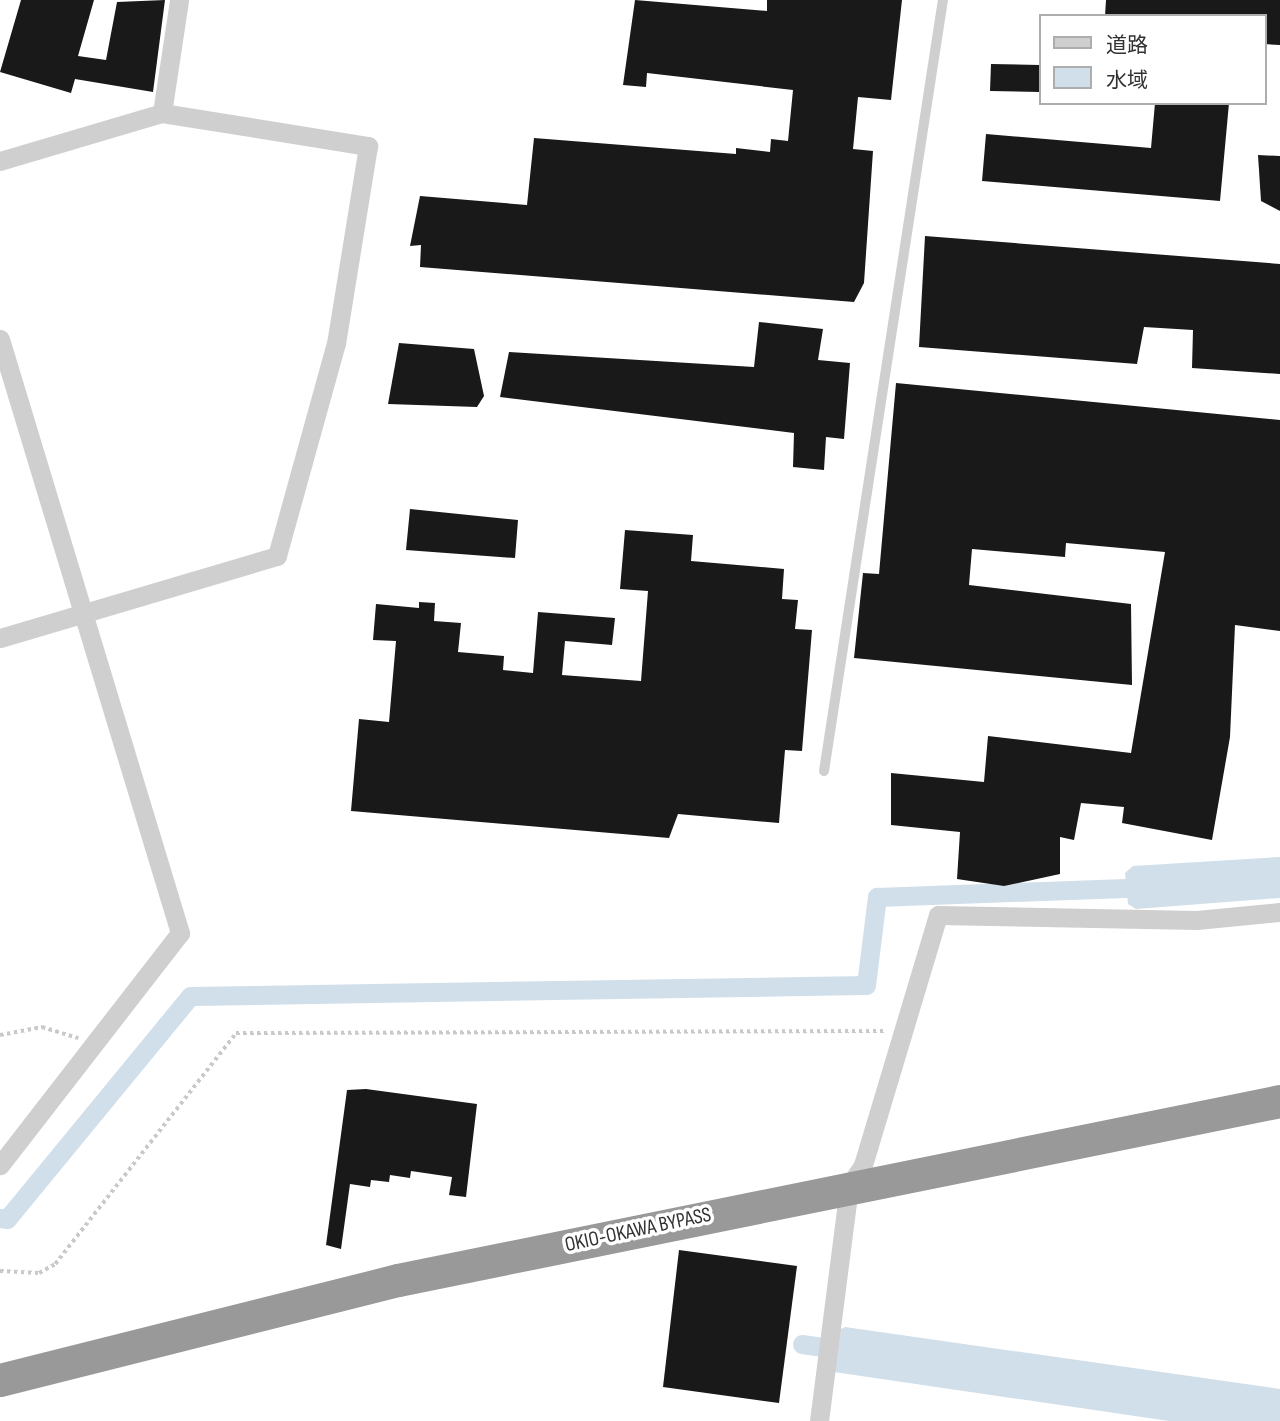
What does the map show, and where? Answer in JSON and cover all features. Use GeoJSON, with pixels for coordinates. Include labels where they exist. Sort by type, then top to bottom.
{"type":"FeatureCollection","features":[{"type":"Feature","properties":{"kind":"highway","name":"OKIO-OKAWA BYPASS"},"geometry":{"type":"LineString","coordinates":[[0,1380],[398,1280],[838,1179],[1280,1082]]}},
{"type":"Feature","properties":{"kind":"highway","name":"OKIO-OKAWA BYPASS"},"geometry":{"type":"LineString","coordinates":[[0,1357],[433,1254],[1280,1101]]}},
{"type":"Feature","properties":{"kind":"street"},"geometry":{"type":"LineString","coordinates":[[162,113],[179,0]]}},
{"type":"Feature","properties":{"kind":"street"},"geometry":{"type":"LineString","coordinates":[[0,161],[162,113],[368,146],[336,343],[277,556],[82,611],[1,637]]}},
{"type":"Feature","properties":{"kind":"street"},"geometry":{"type":"LineString","coordinates":[[0,339],[180,933],[0,1166]]}},
{"type":"Feature","properties":{"kind":"street"},"geometry":{"type":"LineString","coordinates":[[819,1421],[838,1179],[901,1031],[938,915],[1198,920],[1280,912]]}},
{"type":"Feature","properties":{"kind":"lane"},"geometry":{"type":"LineString","coordinates":[[824,771],[943,0]]}},
{"type":"Feature","properties":{"kind":"path"},"geometry":{"type":"LineString","coordinates":[[0,1035],[42,1027],[97,1043]]}},
{"type":"Feature","properties":{"kind":"path"},"geometry":{"type":"LineString","coordinates":[[0,1271],[39,1273],[55,1264],[236,1033],[259,1028],[901,1031]]}},
{"type":"Feature","properties":{"kind":"water"},"geometry":{"type":"Polygon","coordinates":[[[1280,857],[1280,898],[1136,909],[1128,904],[1125,873],[1133,866],[1280,857]]]}},
{"type":"Feature","properties":{"kind":"water"},"geometry":{"type":"Polygon","coordinates":[[[845,1327],[1280,1389],[1280,1421],[1169,1421],[834,1372],[839,1330],[845,1327]]]}},
{"type":"Feature","properties":{"kind":"building"},"geometry":{"type":"Polygon","coordinates":[[[21,0],[94,0],[78,56],[106,60],[117,2],[165,0],[153,92],[75,79],[71,93],[0,72],[21,0]]]}},
{"type":"Feature","properties":{"kind":"building"},"geometry":{"type":"Polygon","coordinates":[[[635,0],[767,11],[767,0],[902,0],[891,100],[858,97],[853,149],[873,151],[864,283],[854,302],[420,267],[421,245],[410,246],[420,196],[527,205],[534,138],[736,154],[736,148],[770,152],[771,139],[788,141],[793,90],[647,73],[646,87],[623,85],[635,0]]]}},
{"type":"Feature","properties":{"kind":"building"},"geometry":{"type":"Polygon","coordinates":[[[1106,0],[1280,0],[1280,45],[1266,44],[1266,14],[1105,14],[1106,0]]]}},
{"type":"Feature","properties":{"kind":"building"},"geometry":{"type":"Polygon","coordinates":[[[991,64],[1038,65],[1038,92],[990,91],[991,64]]]}},
{"type":"Feature","properties":{"kind":"building"},"geometry":{"type":"Polygon","coordinates":[[[1155,105],[1229,105],[1220,201],[982,181],[986,134],[1151,148],[1155,105]]]}},
{"type":"Feature","properties":{"kind":"building"},"geometry":{"type":"Polygon","coordinates":[[[1258,155],[1280,156],[1280,211],[1261,201],[1258,155]]]}},
{"type":"Feature","properties":{"kind":"building"},"geometry":{"type":"Polygon","coordinates":[[[925,236],[1280,264],[1280,374],[1192,368],[1193,330],[1144,327],[1137,364],[919,347],[925,236]]]}},
{"type":"Feature","properties":{"kind":"building"},"geometry":{"type":"Polygon","coordinates":[[[759,322],[823,329],[818,360],[850,363],[844,439],[826,437],[824,470],[793,467],[794,433],[500,397],[509,352],[754,367],[759,322]]]}},
{"type":"Feature","properties":{"kind":"building"},"geometry":{"type":"Polygon","coordinates":[[[399,343],[474,349],[484,396],[477,407],[388,404],[399,343]]]}},
{"type":"Feature","properties":{"kind":"building"},"geometry":{"type":"Polygon","coordinates":[[[896,383],[1280,420],[1280,631],[1235,625],[1230,737],[1212,840],[1122,823],[1124,807],[1081,803],[1074,840],[1060,837],[1060,874],[1004,886],[957,879],[960,832],[891,825],[891,773],[984,782],[988,736],[1131,753],[1165,552],[1066,543],[1065,557],[972,549],[969,585],[1131,604],[1132,685],[854,658],[863,573],[879,574],[896,383]]]}},
{"type":"Feature","properties":{"kind":"building"},"geometry":{"type":"Polygon","coordinates":[[[410,509],[518,520],[515,558],[406,550],[410,509]]]}},
{"type":"Feature","properties":{"kind":"building"},"geometry":{"type":"Polygon","coordinates":[[[625,530],[693,535],[691,561],[784,569],[782,599],[798,600],[795,629],[812,630],[802,751],[785,750],[779,823],[678,814],[669,838],[351,811],[359,719],[389,722],[396,641],[373,640],[376,604],[419,608],[419,602],[435,603],[434,621],[461,623],[458,652],[504,656],[503,670],[533,673],[538,612],[615,618],[612,645],[565,641],[562,675],[641,681],[648,591],[620,589],[625,530]]]}},
{"type":"Feature","properties":{"kind":"building"},"geometry":{"type":"Polygon","coordinates":[[[366,1089],[477,1104],[466,1197],[449,1195],[452,1177],[411,1171],[410,1178],[390,1175],[389,1182],[371,1180],[370,1187],[350,1184],[341,1249],[326,1245],[347,1090],[366,1089]]]}},
{"type":"Feature","properties":{"kind":"building"},"geometry":{"type":"Polygon","coordinates":[[[679,1250],[797,1266],[779,1403],[663,1387],[679,1250]]]}},
{"type":"Feature","properties":{"kind":"waterway"},"geometry":{"type":"LineString","coordinates":[[0,1218],[7,1219],[190,996],[866,985],[877,897],[1153,887]]}},
{"type":"Feature","properties":{"kind":"waterway"},"geometry":{"type":"LineString","coordinates":[[802,1344],[842,1350]]}}]}
